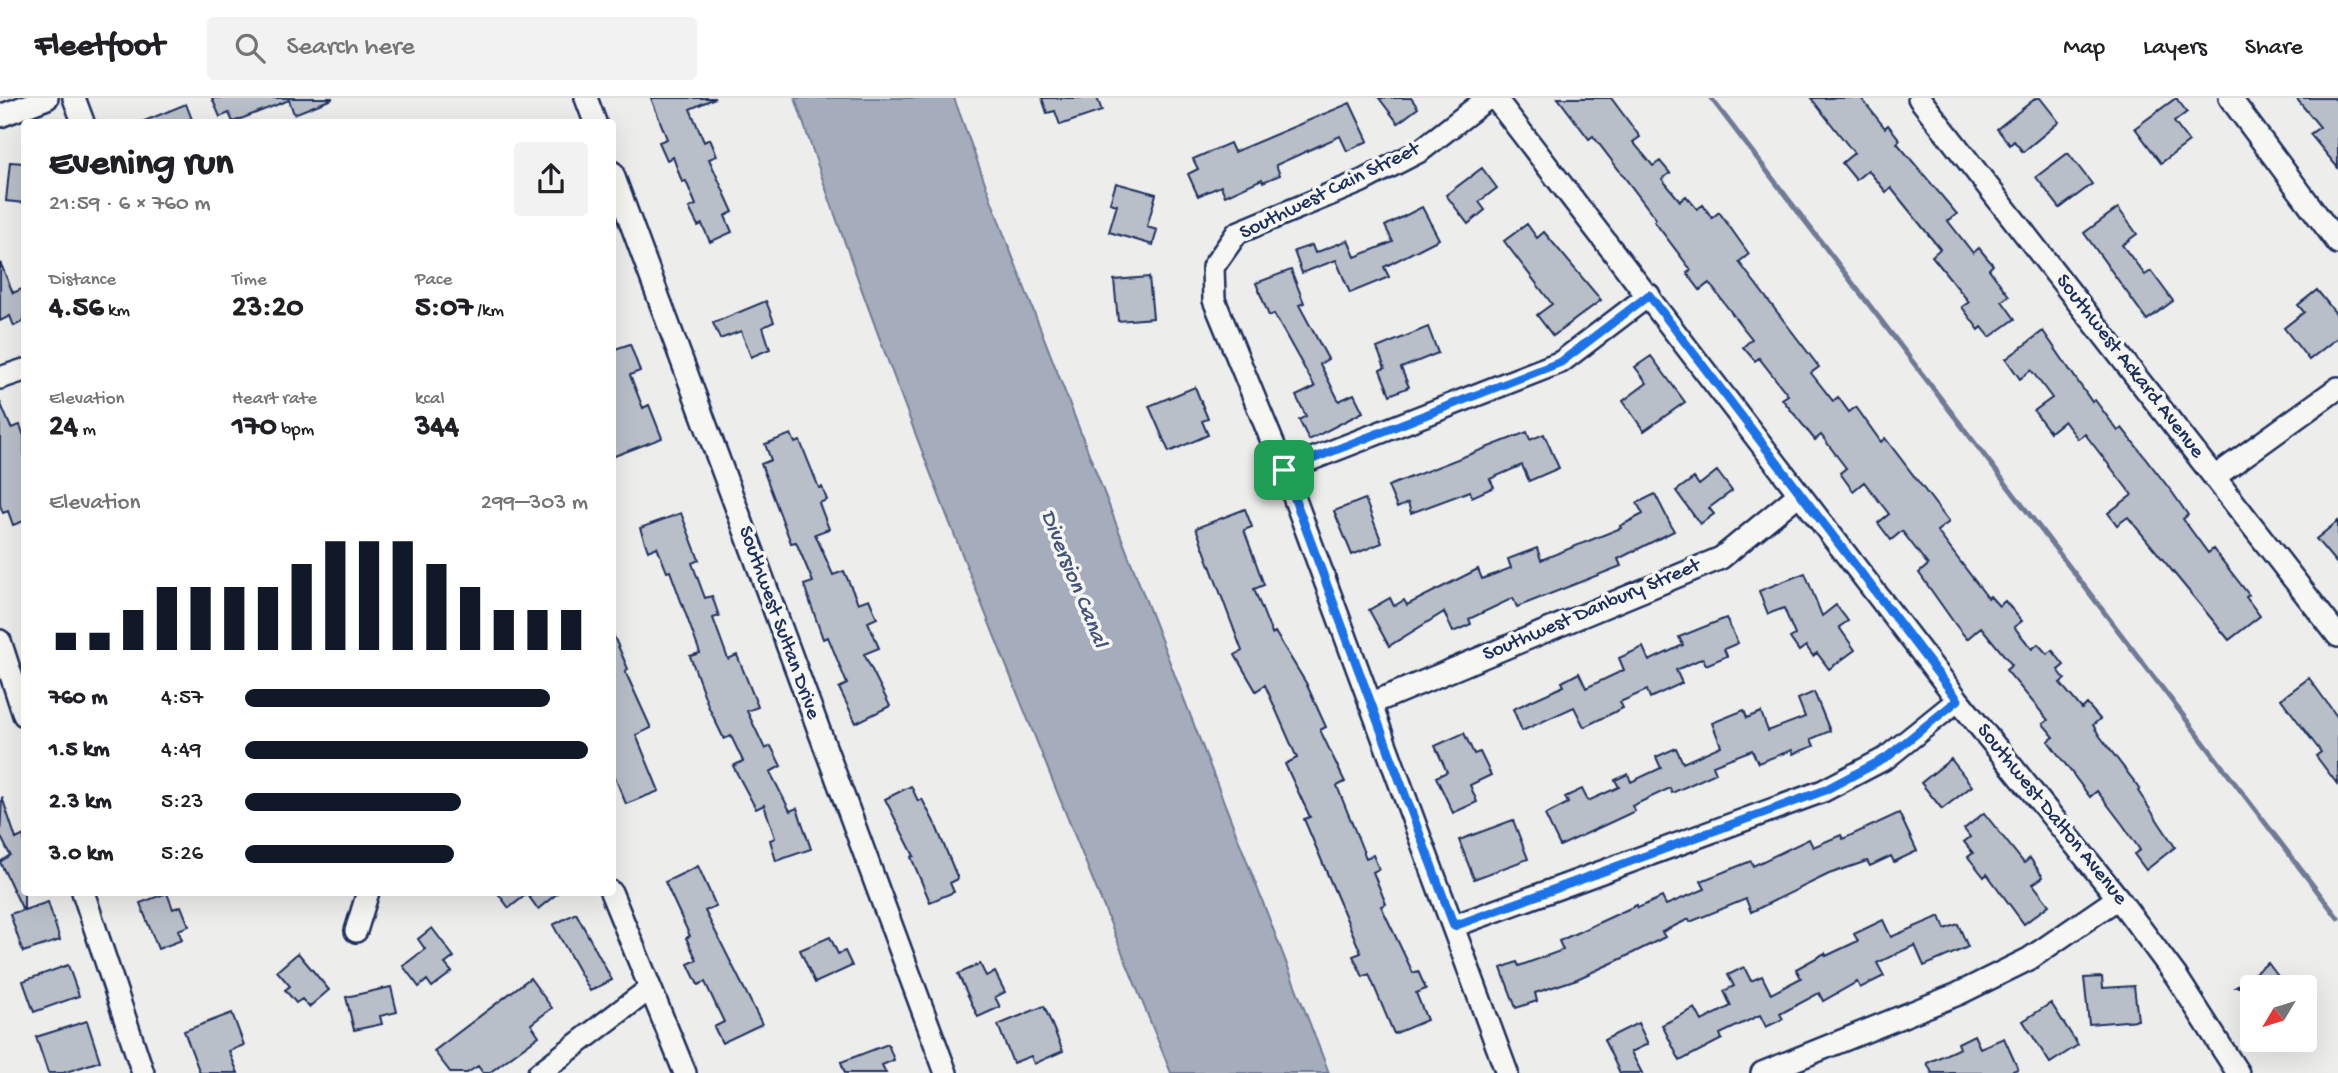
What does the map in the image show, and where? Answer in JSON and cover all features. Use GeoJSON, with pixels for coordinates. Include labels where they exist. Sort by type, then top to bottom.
{"type":"FeatureCollection","features":[{"type":"Feature","properties":{"kind":"street"},"geometry":{"type":"LineString","coordinates":[[0,116],[47,98]]}},
{"type":"Feature","properties":{"kind":"street"},"geometry":{"type":"LineString","coordinates":[[74,98],[82,119]]}},
{"type":"Feature","properties":{"kind":"street"},"geometry":{"type":"LineString","coordinates":[[586,98],[594,119]]}},
{"type":"Feature","properties":{"kind":"street","name":"Southwest Cain Street"},"geometry":{"type":"LineString","coordinates":[[1284,470],[1214,300],[1213,267],[1237,233],[1362,181],[1420,151],[1488,98]]}},
{"type":"Feature","properties":{"kind":"street","name":"Southwest Dalton Avenue"},"geometry":{"type":"LineString","coordinates":[[1495,98],[1958,700],[2118,898],[2176,976],[2238,1073]]}},
{"type":"Feature","properties":{"kind":"street","name":"Southwest Ackard Avenue"},"geometry":{"type":"LineString","coordinates":[[1919,98],[2338,636]]}},
{"type":"Feature","properties":{"kind":"street"},"geometry":{"type":"LineString","coordinates":[[2230,98],[2338,243]]}},
{"type":"Feature","properties":{"kind":"street","name":"Southwest Sultan Drive"},"geometry":{"type":"LineString","coordinates":[[616,183],[946,1073]]}},
{"type":"Feature","properties":{"kind":"street"},"geometry":{"type":"LineString","coordinates":[[1507,1073],[1284,470],[1561,362],[1649,295]]}},
{"type":"Feature","properties":{"kind":"street"},"geometry":{"type":"LineString","coordinates":[[0,378],[21,371]]}},
{"type":"Feature","properties":{"kind":"street"},"geometry":{"type":"LineString","coordinates":[[2216,477],[2338,388]]}},
{"type":"Feature","properties":{"kind":"street","name":"Southwest Danbury Street"},"geometry":{"type":"LineString","coordinates":[[1370,704],[1721,558],[1800,494]]}},
{"type":"Feature","properties":{"kind":"street"},"geometry":{"type":"LineString","coordinates":[[0,641],[21,706]]}},
{"type":"Feature","properties":{"kind":"street"},"geometry":{"type":"LineString","coordinates":[[1454,926],[1823,791],[1886,758],[1958,700]]}},
{"type":"Feature","properties":{"kind":"street"},"geometry":{"type":"LineString","coordinates":[[84,896],[143,1073]]}},
{"type":"Feature","properties":{"kind":"street"},"geometry":{"type":"LineString","coordinates":[[356,931],[367,896]]}},
{"type":"Feature","properties":{"kind":"street"},"geometry":{"type":"LineString","coordinates":[[613,896],[648,990],[685,1073]]}},
{"type":"Feature","properties":{"kind":"street"},"geometry":{"type":"LineString","coordinates":[[1762,1073],[1958,994],[2029,959],[2118,898]]}},
{"type":"Feature","properties":{"kind":"street"},"geometry":{"type":"LineString","coordinates":[[539,1073],[648,990]]}},
{"type":"Feature","properties":{"kind":"water","name":"Diversion Canal"},"geometry":{"type":"Polygon","coordinates":[[[795,98],[954,98],[1003,232],[1329,1073],[1171,1073],[928,467],[837,222],[795,98]]]}},
{"type":"Feature","properties":{"kind":"building"},"geometry":{"type":"Polygon","coordinates":[[[212,98],[332,98],[294,114],[289,100],[241,119],[232,119],[229,113],[220,117],[212,98]]]}},
{"type":"Feature","properties":{"kind":"building"},"geometry":{"type":"Polygon","coordinates":[[[651,98],[715,98],[690,109],[704,142],[710,139],[717,156],[709,159],[733,212],[725,216],[732,232],[710,242],[702,224],[698,226],[689,208],[696,205],[686,181],[682,182],[673,157],[667,160],[659,142],[667,139],[651,98]]]}},
{"type":"Feature","properties":{"kind":"building"},"geometry":{"type":"Polygon","coordinates":[[[1042,98],[1097,98],[1102,111],[1060,125],[1055,111],[1047,113],[1042,98]]]}},
{"type":"Feature","properties":{"kind":"building"},"geometry":{"type":"Polygon","coordinates":[[[1379,98],[1411,98],[1418,108],[1398,123],[1379,98]]]}},
{"type":"Feature","properties":{"kind":"building"},"geometry":{"type":"Polygon","coordinates":[[[1558,98],[1611,98],[1640,137],[1633,142],[1653,166],[1660,161],[1670,173],[1662,179],[1680,201],[1686,196],[1697,209],[1703,205],[1712,218],[1719,212],[1749,254],[1739,262],[1819,367],[1811,373],[1833,401],[1838,397],[1849,412],[1856,407],[1881,442],[1885,438],[1949,522],[1937,531],[1988,598],[1990,596],[1999,606],[2005,601],[2022,621],[2014,627],[2032,649],[2038,644],[2047,654],[2052,650],[2064,665],[2058,670],[2065,679],[2060,683],[2082,709],[2087,704],[2100,719],[2093,725],[2140,789],[2138,791],[2175,847],[2146,870],[2134,854],[2140,850],[2123,825],[2097,791],[2090,797],[2048,741],[2054,737],[2043,724],[2048,720],[2006,670],[2012,665],[1981,627],[1967,639],[1919,573],[1928,565],[1902,531],[1891,540],[1878,523],[1889,514],[1864,482],[1853,491],[1840,473],[1846,468],[1821,435],[1815,440],[1782,399],[1788,395],[1759,358],[1755,361],[1743,347],[1752,339],[1709,283],[1700,290],[1687,273],[1691,270],[1654,221],[1656,219],[1593,136],[1589,139],[1558,98]]]}},
{"type":"Feature","properties":{"kind":"building"},"geometry":{"type":"Polygon","coordinates":[[[1811,98],[1861,98],[1885,128],[1888,125],[1900,140],[1897,143],[1957,214],[1948,221],[1973,253],[1979,248],[1993,265],[1989,269],[2009,296],[2002,301],[2015,319],[1990,337],[1982,327],[1979,330],[1962,307],[1969,302],[1932,256],[1940,249],[1891,188],[1886,192],[1868,170],[1856,180],[1842,163],[1854,153],[1811,98]]]}},
{"type":"Feature","properties":{"kind":"building"},"geometry":{"type":"Polygon","coordinates":[[[2036,98],[2040,98],[2059,122],[2023,152],[2014,141],[2010,145],[1997,129],[2036,98]]]}},
{"type":"Feature","properties":{"kind":"building"},"geometry":{"type":"Polygon","coordinates":[[[2176,98],[2187,112],[2174,122],[2189,142],[2161,163],[2135,128],[2176,98]]]}},
{"type":"Feature","properties":{"kind":"building"},"geometry":{"type":"Polygon","coordinates":[[[2296,98],[2334,98],[2338,103],[2338,168],[2310,134],[2320,127],[2296,98]]]}},
{"type":"Feature","properties":{"kind":"building"},"geometry":{"type":"Polygon","coordinates":[[[1350,103],[1368,141],[1347,151],[1340,136],[1276,165],[1280,175],[1263,182],[1262,179],[1225,196],[1221,186],[1198,196],[1188,174],[1198,169],[1193,159],[1230,143],[1234,152],[1350,103]]]}},
{"type":"Feature","properties":{"kind":"building"},"geometry":{"type":"Polygon","coordinates":[[[186,104],[192,119],[149,119],[186,104]]]}},
{"type":"Feature","properties":{"kind":"building"},"geometry":{"type":"Polygon","coordinates":[[[2068,153],[2092,184],[2060,208],[2036,177],[2068,153]]]}},
{"type":"Feature","properties":{"kind":"building"},"geometry":{"type":"Polygon","coordinates":[[[10,162],[21,163],[21,203],[6,201],[10,162]]]}},
{"type":"Feature","properties":{"kind":"building"},"geometry":{"type":"Polygon","coordinates":[[[1482,168],[1497,188],[1479,202],[1485,210],[1468,224],[1446,195],[1482,168]]]}},
{"type":"Feature","properties":{"kind":"building"},"geometry":{"type":"Polygon","coordinates":[[[1116,183],[1156,194],[1147,227],[1157,230],[1153,245],[1109,232],[1117,205],[1110,203],[1116,183]]]}},
{"type":"Feature","properties":{"kind":"building"},"geometry":{"type":"Polygon","coordinates":[[[1422,207],[1439,239],[1384,267],[1389,277],[1350,293],[1336,260],[1302,273],[1294,251],[1312,245],[1315,253],[1348,240],[1355,257],[1393,242],[1385,226],[1422,207]]]}},
{"type":"Feature","properties":{"kind":"building"},"geometry":{"type":"Polygon","coordinates":[[[2118,208],[2137,234],[2122,245],[2145,275],[2151,271],[2173,301],[2147,320],[2084,233],[2118,208]]]}},
{"type":"Feature","properties":{"kind":"building"},"geometry":{"type":"Polygon","coordinates":[[[1527,224],[1537,238],[1544,232],[1601,300],[1553,336],[1537,315],[1552,304],[1504,241],[1527,224]]]}},
{"type":"Feature","properties":{"kind":"building"},"geometry":{"type":"Polygon","coordinates":[[[0,262],[13,293],[21,289],[21,322],[14,326],[10,316],[0,321],[0,262]]]}},
{"type":"Feature","properties":{"kind":"building"},"geometry":{"type":"Polygon","coordinates":[[[1291,270],[1304,303],[1299,305],[1328,359],[1320,364],[1339,401],[1354,394],[1363,412],[1309,440],[1299,420],[1306,416],[1296,396],[1315,387],[1274,314],[1269,316],[1256,283],[1291,270]]]}},
{"type":"Feature","properties":{"kind":"building"},"geometry":{"type":"Polygon","coordinates":[[[1149,277],[1153,318],[1118,321],[1114,280],[1149,277]]]}},
{"type":"Feature","properties":{"kind":"building"},"geometry":{"type":"Polygon","coordinates":[[[2317,290],[2338,316],[2338,337],[2309,360],[2284,328],[2304,312],[2298,305],[2317,290]]]}},
{"type":"Feature","properties":{"kind":"building"},"geometry":{"type":"Polygon","coordinates":[[[766,301],[774,322],[763,327],[770,349],[751,357],[741,331],[720,339],[713,323],[766,301]]]}},
{"type":"Feature","properties":{"kind":"building"},"geometry":{"type":"Polygon","coordinates":[[[1428,327],[1438,353],[1401,368],[1409,387],[1390,395],[1380,370],[1385,368],[1377,348],[1428,327]]]}},
{"type":"Feature","properties":{"kind":"building"},"geometry":{"type":"Polygon","coordinates":[[[2043,331],[2092,402],[2095,400],[2118,431],[2122,428],[2172,492],[2188,515],[2183,519],[2208,553],[2213,549],[2249,595],[2246,597],[2260,616],[2229,640],[2128,517],[2117,525],[2108,513],[2132,495],[2085,434],[2078,439],[2064,421],[2050,432],[2034,411],[2052,398],[2031,370],[2020,379],[2006,359],[2043,331]]]}},
{"type":"Feature","properties":{"kind":"building"},"geometry":{"type":"Polygon","coordinates":[[[630,344],[640,371],[630,375],[643,408],[649,405],[662,438],[616,455],[616,349],[630,344]]]}},
{"type":"Feature","properties":{"kind":"building"},"geometry":{"type":"Polygon","coordinates":[[[1651,356],[1685,402],[1644,431],[1623,401],[1647,383],[1635,367],[1651,356]]]}},
{"type":"Feature","properties":{"kind":"building"},"geometry":{"type":"Polygon","coordinates":[[[1195,387],[1208,419],[1202,421],[1208,435],[1169,452],[1149,406],[1195,387]]]}},
{"type":"Feature","properties":{"kind":"building"},"geometry":{"type":"Polygon","coordinates":[[[0,402],[11,428],[20,425],[21,428],[21,522],[13,525],[8,511],[3,513],[0,505],[0,402]]]}},
{"type":"Feature","properties":{"kind":"building"},"geometry":{"type":"Polygon","coordinates":[[[1527,432],[1530,440],[1544,434],[1559,468],[1529,481],[1522,465],[1490,479],[1494,487],[1472,497],[1470,491],[1411,513],[1408,503],[1397,508],[1388,486],[1527,432]]]}},
{"type":"Feature","properties":{"kind":"building"},"geometry":{"type":"Polygon","coordinates":[[[791,434],[795,443],[800,441],[819,488],[822,487],[827,500],[819,503],[829,529],[815,534],[833,575],[844,571],[858,603],[869,599],[877,618],[868,622],[879,648],[864,654],[890,706],[856,723],[839,688],[847,684],[828,637],[823,639],[804,585],[813,582],[796,542],[791,543],[761,464],[771,460],[765,444],[791,434]]]}},
{"type":"Feature","properties":{"kind":"building"},"geometry":{"type":"Polygon","coordinates":[[[1717,471],[1732,491],[1709,508],[1714,514],[1700,524],[1676,491],[1694,478],[1699,485],[1717,471]]]}},
{"type":"Feature","properties":{"kind":"building"},"geometry":{"type":"Polygon","coordinates":[[[1655,494],[1674,531],[1618,559],[1621,566],[1517,607],[1513,598],[1469,619],[1471,624],[1453,632],[1444,612],[1389,646],[1369,610],[1390,598],[1394,606],[1404,600],[1407,605],[1478,569],[1482,579],[1511,568],[1508,559],[1537,548],[1541,560],[1621,528],[1620,526],[1643,514],[1637,503],[1655,494]]]}},
{"type":"Feature","properties":{"kind":"building"},"geometry":{"type":"Polygon","coordinates":[[[1365,499],[1382,543],[1352,555],[1334,511],[1365,499]]]}},
{"type":"Feature","properties":{"kind":"building"},"geometry":{"type":"Polygon","coordinates":[[[1245,509],[1252,527],[1244,530],[1264,585],[1254,589],[1272,634],[1275,632],[1306,683],[1326,727],[1320,730],[1345,782],[1337,786],[1366,858],[1373,855],[1379,869],[1373,872],[1386,904],[1381,906],[1413,973],[1418,971],[1426,989],[1416,993],[1427,1020],[1394,1034],[1369,974],[1363,977],[1353,956],[1361,953],[1304,819],[1310,817],[1285,764],[1297,758],[1265,685],[1256,691],[1235,655],[1242,651],[1196,528],[1245,509]]]}},
{"type":"Feature","properties":{"kind":"building"},"geometry":{"type":"Polygon","coordinates":[[[681,513],[699,560],[692,563],[705,598],[712,596],[719,616],[713,618],[728,659],[737,655],[758,707],[747,711],[765,749],[771,746],[781,766],[770,772],[790,811],[797,808],[811,849],[776,861],[770,840],[775,838],[764,805],[756,809],[733,766],[743,761],[731,736],[724,739],[709,708],[690,656],[700,653],[670,571],[667,572],[657,547],[648,551],[640,528],[681,513]]]}},
{"type":"Feature","properties":{"kind":"building"},"geometry":{"type":"Polygon","coordinates":[[[2338,521],[2338,565],[2316,539],[2338,521]]]}},
{"type":"Feature","properties":{"kind":"building"},"geometry":{"type":"Polygon","coordinates":[[[1805,573],[1822,616],[1836,605],[1848,621],[1839,627],[1855,650],[1829,669],[1817,653],[1813,656],[1806,646],[1799,651],[1790,638],[1795,635],[1784,608],[1768,614],[1759,591],[1805,573]]]}},
{"type":"Feature","properties":{"kind":"building"},"geometry":{"type":"Polygon","coordinates":[[[1726,618],[1738,643],[1724,649],[1727,656],[1706,665],[1703,658],[1676,670],[1682,683],[1650,698],[1647,690],[1620,702],[1623,708],[1584,727],[1574,707],[1522,731],[1513,709],[1564,686],[1562,682],[1579,673],[1586,688],[1624,670],[1619,658],[1643,647],[1649,661],[1683,645],[1679,637],[1726,618]]]}},
{"type":"Feature","properties":{"kind":"building"},"geometry":{"type":"Polygon","coordinates":[[[616,641],[628,669],[625,671],[651,728],[636,735],[659,791],[626,804],[616,780],[616,641]]]}},
{"type":"Feature","properties":{"kind":"building"},"geometry":{"type":"Polygon","coordinates":[[[2309,678],[2338,718],[2338,785],[2316,756],[2321,752],[2281,699],[2309,678]]]}},
{"type":"Feature","properties":{"kind":"building"},"geometry":{"type":"Polygon","coordinates":[[[1814,692],[1830,731],[1811,739],[1814,746],[1793,754],[1792,750],[1758,763],[1752,750],[1713,765],[1716,773],[1672,793],[1670,788],[1632,806],[1635,811],[1560,846],[1545,815],[1568,803],[1565,797],[1582,789],[1588,801],[1619,787],[1615,780],[1628,774],[1631,782],[1661,768],[1656,757],[1676,748],[1683,763],[1721,746],[1712,723],[1744,710],[1747,718],[1761,712],[1768,731],[1805,717],[1798,699],[1814,692]]]}},
{"type":"Feature","properties":{"kind":"building"},"geometry":{"type":"Polygon","coordinates":[[[1464,733],[1474,754],[1480,752],[1491,775],[1470,785],[1477,802],[1453,813],[1436,777],[1447,772],[1435,746],[1464,733]]]}},
{"type":"Feature","properties":{"kind":"building"},"geometry":{"type":"Polygon","coordinates":[[[1951,759],[1972,786],[1942,809],[1921,783],[1951,759]]]}},
{"type":"Feature","properties":{"kind":"building"},"geometry":{"type":"Polygon","coordinates":[[[911,786],[918,801],[922,799],[936,826],[958,879],[950,883],[954,892],[930,902],[911,857],[914,856],[885,799],[911,786]]]}},
{"type":"Feature","properties":{"kind":"building"},"geometry":{"type":"Polygon","coordinates":[[[2,797],[16,839],[21,836],[21,896],[24,896],[24,910],[48,902],[60,940],[23,952],[10,914],[23,910],[0,862],[10,855],[0,835],[2,797]]]}},
{"type":"Feature","properties":{"kind":"building"},"geometry":{"type":"Polygon","coordinates":[[[1899,813],[1917,851],[1894,862],[1891,856],[1870,866],[1867,861],[1829,874],[1751,912],[1746,899],[1690,922],[1689,919],[1662,932],[1665,937],[1577,979],[1535,993],[1537,1001],[1516,1008],[1501,968],[1517,962],[1519,966],[1563,950],[1559,941],[1637,905],[1638,908],[1662,897],[1666,905],[1705,889],[1701,881],[1751,861],[1753,866],[1809,839],[1813,847],[1841,835],[1843,839],[1899,813]]]}},
{"type":"Feature","properties":{"kind":"building"},"geometry":{"type":"Polygon","coordinates":[[[1984,813],[2024,863],[2030,858],[2043,877],[2033,884],[2049,905],[2024,924],[1987,874],[1984,877],[1968,857],[1973,853],[1964,842],[1970,837],[1964,829],[1984,813]]]}},
{"type":"Feature","properties":{"kind":"building"},"geometry":{"type":"Polygon","coordinates":[[[1513,820],[1528,859],[1474,879],[1459,840],[1513,820]]]}},
{"type":"Feature","properties":{"kind":"building"},"geometry":{"type":"Polygon","coordinates":[[[698,866],[716,906],[705,911],[762,1024],[722,1043],[714,1027],[724,1022],[705,982],[698,985],[688,964],[697,960],[686,938],[690,936],[665,882],[698,866]]]}},
{"type":"Feature","properties":{"kind":"building"},"geometry":{"type":"Polygon","coordinates":[[[159,896],[168,896],[173,909],[181,906],[189,926],[178,930],[182,940],[158,949],[140,903],[159,896]]]}},
{"type":"Feature","properties":{"kind":"building"},"geometry":{"type":"Polygon","coordinates":[[[500,896],[524,896],[509,908],[500,896]]]}},
{"type":"Feature","properties":{"kind":"building"},"geometry":{"type":"Polygon","coordinates":[[[528,896],[554,896],[538,909],[528,896]]]}},
{"type":"Feature","properties":{"kind":"building"},"geometry":{"type":"Polygon","coordinates":[[[576,913],[612,980],[590,991],[553,925],[576,913]]]}},
{"type":"Feature","properties":{"kind":"building"},"geometry":{"type":"Polygon","coordinates":[[[1940,916],[1945,929],[1958,924],[1968,947],[1924,966],[1915,945],[1877,963],[1884,976],[1860,988],[1857,982],[1823,1001],[1819,993],[1780,1014],[1783,1019],[1766,1027],[1760,1015],[1720,1034],[1722,1039],[1680,1061],[1662,1025],[1695,1008],[1702,1021],[1731,1006],[1724,991],[1734,986],[1728,975],[1744,967],[1751,981],[1762,976],[1771,994],[1801,978],[1796,969],[1825,953],[1826,956],[1858,941],[1854,934],[1883,920],[1891,937],[1940,916]]]}},
{"type":"Feature","properties":{"kind":"building"},"geometry":{"type":"Polygon","coordinates":[[[432,928],[454,957],[445,964],[452,972],[432,987],[427,980],[419,987],[403,966],[425,949],[418,939],[432,928]]]}},
{"type":"Feature","properties":{"kind":"building"},"geometry":{"type":"Polygon","coordinates":[[[830,937],[838,954],[845,951],[852,966],[815,983],[800,950],[830,937]]]}},
{"type":"Feature","properties":{"kind":"building"},"geometry":{"type":"Polygon","coordinates":[[[298,953],[329,990],[309,1007],[302,999],[296,1003],[285,990],[290,986],[277,971],[298,953]]]}},
{"type":"Feature","properties":{"kind":"building"},"geometry":{"type":"Polygon","coordinates":[[[2268,963],[2277,975],[2252,975],[2268,963]]]}},
{"type":"Feature","properties":{"kind":"building"},"geometry":{"type":"Polygon","coordinates":[[[980,964],[986,976],[995,972],[1005,992],[995,997],[1000,1007],[978,1017],[958,974],[980,964]]]}},
{"type":"Feature","properties":{"kind":"building"},"geometry":{"type":"Polygon","coordinates":[[[68,965],[79,996],[34,1012],[23,981],[68,965]]]}},
{"type":"Feature","properties":{"kind":"building"},"geometry":{"type":"Polygon","coordinates":[[[2102,977],[2103,988],[2134,986],[2138,1020],[2089,1024],[2084,978],[2102,977]]]}},
{"type":"Feature","properties":{"kind":"building"},"geometry":{"type":"Polygon","coordinates":[[[530,978],[552,1008],[531,1024],[539,1036],[489,1073],[483,1073],[478,1066],[467,1073],[451,1073],[434,1051],[530,978]]]}},
{"type":"Feature","properties":{"kind":"building"},"geometry":{"type":"Polygon","coordinates":[[[391,987],[397,1012],[380,1016],[382,1024],[354,1030],[346,997],[391,987]]]}},
{"type":"Feature","properties":{"kind":"building"},"geometry":{"type":"Polygon","coordinates":[[[2051,1003],[2078,1045],[2050,1063],[2023,1021],[2051,1003]]]}},
{"type":"Feature","properties":{"kind":"building"},"geometry":{"type":"Polygon","coordinates":[[[1044,1006],[1063,1051],[1034,1064],[1031,1056],[1013,1063],[998,1025],[1044,1006]]]}},
{"type":"Feature","properties":{"kind":"building"},"geometry":{"type":"Polygon","coordinates":[[[232,1013],[244,1045],[229,1051],[238,1073],[200,1073],[184,1031],[232,1013]]]}},
{"type":"Feature","properties":{"kind":"building"},"geometry":{"type":"Polygon","coordinates":[[[87,1021],[100,1061],[63,1073],[48,1073],[36,1037],[87,1021]]]}},
{"type":"Feature","properties":{"kind":"building"},"geometry":{"type":"Polygon","coordinates":[[[1638,1023],[1648,1044],[1631,1052],[1642,1073],[1620,1073],[1604,1040],[1638,1023]]]}},
{"type":"Feature","properties":{"kind":"building"},"geometry":{"type":"Polygon","coordinates":[[[1974,1035],[1980,1048],[2004,1038],[2018,1069],[2008,1073],[1932,1073],[1927,1063],[1960,1048],[1958,1043],[1974,1035]]]}},
{"type":"Feature","properties":{"kind":"building"},"geometry":{"type":"Polygon","coordinates":[[[888,1044],[894,1060],[882,1065],[886,1073],[845,1073],[841,1062],[888,1044]]]}},
{"type":"Feature","properties":{"kind":"waterway"},"geometry":{"type":"LineString","coordinates":[[1711,98],[2338,918]]}},
{"type":"Feature","properties":{"kind":"route"},"geometry":{"type":"LineString","coordinates":[[1649,295],[1958,700],[1886,758],[1823,791],[1454,926],[1284,470],[1561,362],[1649,295]]}}]}
